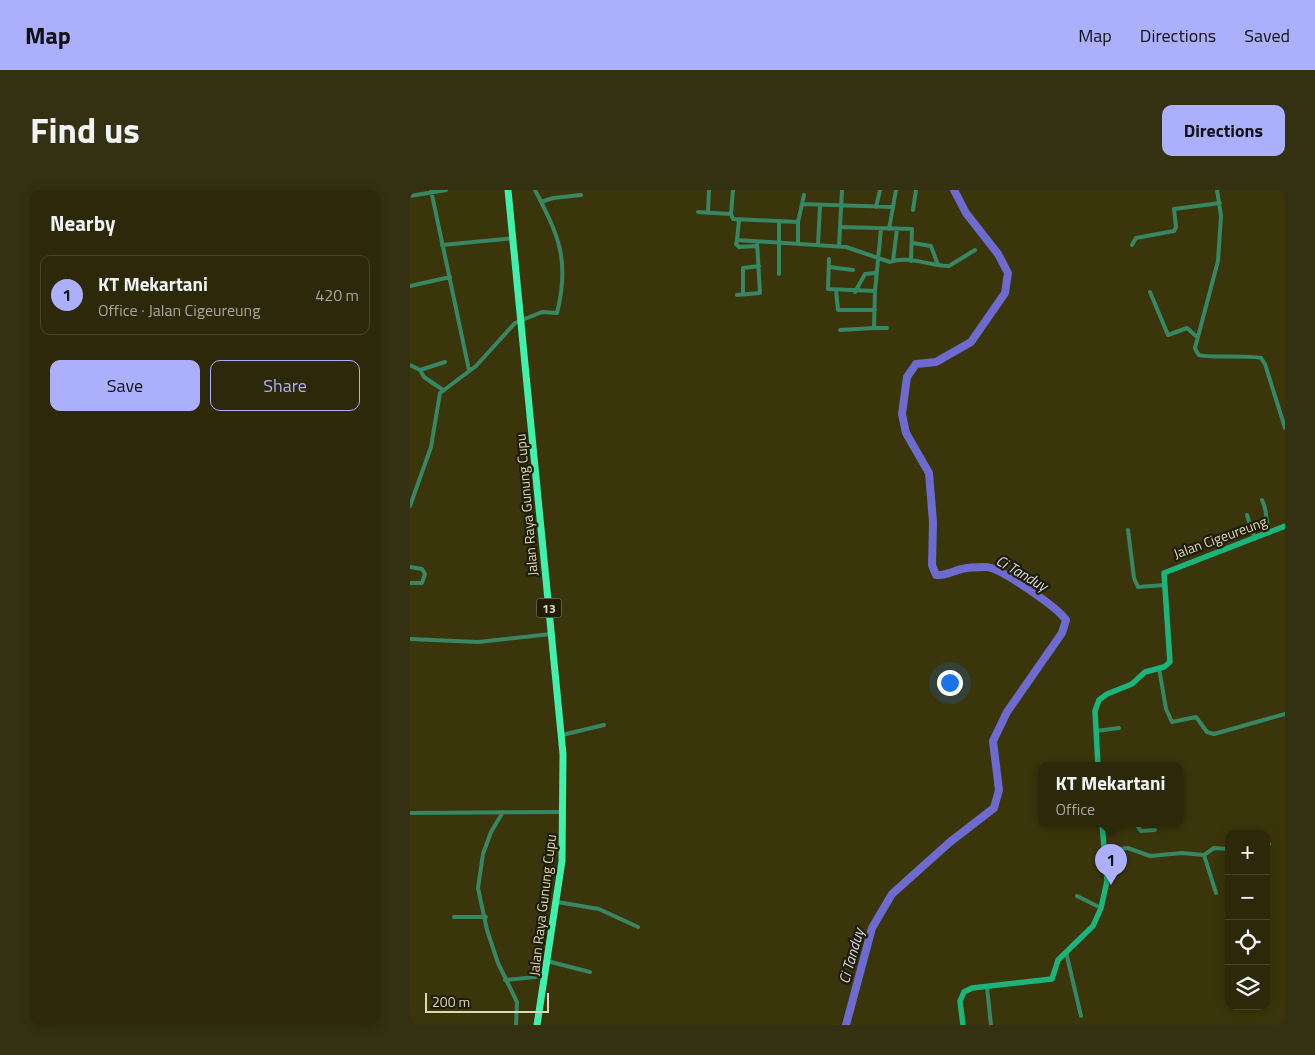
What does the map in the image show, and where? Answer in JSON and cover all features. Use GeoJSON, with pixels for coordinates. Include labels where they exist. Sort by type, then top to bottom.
{"type":"FeatureCollection","features":[{"type":"Feature","properties":{"kind":"highway","name":"Jalan Raya Gunung Cupu"},"geometry":{"type":"LineString","coordinates":[[508,190],[562,735],[564,812],[562,861],[538,1025]]}},
{"type":"Feature","properties":{"kind":"street"},"geometry":{"type":"LineString","coordinates":[[410,196],[446,190]]}},
{"type":"Feature","properties":{"kind":"street"},"geometry":{"type":"LineString","coordinates":[[410,506],[431,447],[437,401],[443,390],[476,366],[508,330],[521,319],[542,312],[556,314],[563,288],[564,261],[550,219],[535,190]]}},
{"type":"Feature","properties":{"kind":"street"},"geometry":{"type":"LineString","coordinates":[[708,190],[708,212]]}},
{"type":"Feature","properties":{"kind":"street"},"geometry":{"type":"LineString","coordinates":[[733,190],[731,214],[733,219],[798,222]]}},
{"type":"Feature","properties":{"kind":"street"},"geometry":{"type":"LineString","coordinates":[[839,246],[842,190]]}},
{"type":"Feature","properties":{"kind":"street"},"geometry":{"type":"LineString","coordinates":[[876,207],[880,190]]}},
{"type":"Feature","properties":{"kind":"street"},"geometry":{"type":"LineString","coordinates":[[888,229],[896,190]]}},
{"type":"Feature","properties":{"kind":"street"},"geometry":{"type":"LineString","coordinates":[[913,210],[916,190]]}},
{"type":"Feature","properties":{"kind":"street"},"geometry":{"type":"LineString","coordinates":[[1217,190],[1220,203],[1218,261],[1195,348],[1202,356],[1258,357],[1264,361],[1285,428]]}},
{"type":"Feature","properties":{"kind":"street"},"geometry":{"type":"LineString","coordinates":[[431,191],[469,370]]}},
{"type":"Feature","properties":{"kind":"street"},"geometry":{"type":"LineString","coordinates":[[798,244],[798,222],[804,194]]}},
{"type":"Feature","properties":{"kind":"street"},"geometry":{"type":"LineString","coordinates":[[541,202],[553,198],[581,196]]}},
{"type":"Feature","properties":{"kind":"street"},"geometry":{"type":"LineString","coordinates":[[1132,245],[1136,238],[1174,231],[1176,227],[1174,210],[1220,203]]}},
{"type":"Feature","properties":{"kind":"street"},"geometry":{"type":"LineString","coordinates":[[802,204],[841,207],[893,207]]}},
{"type":"Feature","properties":{"kind":"street"},"geometry":{"type":"LineString","coordinates":[[818,245],[820,206]]}},
{"type":"Feature","properties":{"kind":"street"},"geometry":{"type":"LineString","coordinates":[[698,212],[731,214]]}},
{"type":"Feature","properties":{"kind":"street"},"geometry":{"type":"LineString","coordinates":[[739,220],[736,244],[739,247],[779,243],[839,246],[857,249],[889,262],[912,261],[951,265],[976,250]]}},
{"type":"Feature","properties":{"kind":"street"},"geometry":{"type":"LineString","coordinates":[[779,221],[779,274]]}},
{"type":"Feature","properties":{"kind":"street"},"geometry":{"type":"LineString","coordinates":[[840,228],[913,230],[912,261]]}},
{"type":"Feature","properties":{"kind":"street"},"geometry":{"type":"LineString","coordinates":[[874,328],[875,273],[881,229]]}},
{"type":"Feature","properties":{"kind":"street"},"geometry":{"type":"LineString","coordinates":[[893,261],[898,229]]}},
{"type":"Feature","properties":{"kind":"street"},"geometry":{"type":"LineString","coordinates":[[442,245],[514,238]]}},
{"type":"Feature","properties":{"kind":"street"},"geometry":{"type":"LineString","coordinates":[[737,240],[757,244]]}},
{"type":"Feature","properties":{"kind":"street"},"geometry":{"type":"LineString","coordinates":[[913,243],[930,245],[938,264]]}},
{"type":"Feature","properties":{"kind":"street"},"geometry":{"type":"LineString","coordinates":[[737,294],[760,293],[757,244]]}},
{"type":"Feature","properties":{"kind":"street"},"geometry":{"type":"LineString","coordinates":[[829,259],[828,288],[855,292],[874,291]]}},
{"type":"Feature","properties":{"kind":"street"},"geometry":{"type":"LineString","coordinates":[[743,294],[743,268],[759,266]]}},
{"type":"Feature","properties":{"kind":"street"},"geometry":{"type":"LineString","coordinates":[[829,267],[853,270]]}},
{"type":"Feature","properties":{"kind":"street"},"geometry":{"type":"LineString","coordinates":[[855,292],[865,274],[875,273]]}},
{"type":"Feature","properties":{"kind":"street"},"geometry":{"type":"LineString","coordinates":[[410,286],[450,277]]}},
{"type":"Feature","properties":{"kind":"street"},"geometry":{"type":"LineString","coordinates":[[836,290],[838,310],[874,310]]}},
{"type":"Feature","properties":{"kind":"street"},"geometry":{"type":"LineString","coordinates":[[1150,292],[1168,335],[1187,328],[1197,337]]}},
{"type":"Feature","properties":{"kind":"street"},"geometry":{"type":"LineString","coordinates":[[840,330],[887,328]]}},
{"type":"Feature","properties":{"kind":"street"},"geometry":{"type":"LineString","coordinates":[[420,370],[446,362]]}},
{"type":"Feature","properties":{"kind":"street"},"geometry":{"type":"LineString","coordinates":[[410,365],[420,370],[428,380],[443,390]]}},
{"type":"Feature","properties":{"kind":"street"},"geometry":{"type":"LineString","coordinates":[[1262,500],[1265,507],[1266,524],[1270,533]]}},
{"type":"Feature","properties":{"kind":"street"},"geometry":{"type":"LineString","coordinates":[[1247,515],[1255,539]]}},
{"type":"Feature","properties":{"kind":"street","name":"Jalan Cigeureung"},"geometry":{"type":"LineString","coordinates":[[1165,585],[1164,573],[1168,569],[1255,539],[1285,526]]}},
{"type":"Feature","properties":{"kind":"street"},"geometry":{"type":"LineString","coordinates":[[1098,762],[1094,711],[1099,700],[1132,684],[1145,672],[1167,666],[1171,658],[1165,585],[1138,587],[1134,578],[1128,530]]}},
{"type":"Feature","properties":{"kind":"street"},"geometry":{"type":"LineString","coordinates":[[410,567],[422,569],[425,574],[422,583],[410,583]]}},
{"type":"Feature","properties":{"kind":"street"},"geometry":{"type":"LineString","coordinates":[[410,639],[478,642],[551,634]]}},
{"type":"Feature","properties":{"kind":"street"},"geometry":{"type":"LineString","coordinates":[[1159,668],[1166,709],[1172,722],[1196,717],[1207,732],[1214,734],[1285,714]]}},
{"type":"Feature","properties":{"kind":"street"},"geometry":{"type":"LineString","coordinates":[[562,735],[604,725]]}},
{"type":"Feature","properties":{"kind":"street"},"geometry":{"type":"LineString","coordinates":[[1096,731],[1119,728]]}},
{"type":"Feature","properties":{"kind":"street"},"geometry":{"type":"LineString","coordinates":[[503,812],[489,837],[480,868],[478,888],[486,917],[487,930],[505,980],[517,1002],[516,1025]]}},
{"type":"Feature","properties":{"kind":"street"},"geometry":{"type":"LineString","coordinates":[[410,813],[564,812]]}},
{"type":"Feature","properties":{"kind":"street"},"geometry":{"type":"LineString","coordinates":[[963,1025],[960,1001],[962,993],[972,988],[1050,980],[1054,976],[1058,960],[1094,926],[1101,908],[1107,881],[1102,827]]}},
{"type":"Feature","properties":{"kind":"street"},"geometry":{"type":"LineString","coordinates":[[1138,827],[1141,832],[1155,830]]}},
{"type":"Feature","properties":{"kind":"street"},"geometry":{"type":"LineString","coordinates":[[1104,851],[1128,848],[1150,856],[1182,853],[1204,855],[1211,849],[1225,849]]}},
{"type":"Feature","properties":{"kind":"street"},"geometry":{"type":"LineString","coordinates":[[1204,855],[1216,893]]}},
{"type":"Feature","properties":{"kind":"street"},"geometry":{"type":"LineString","coordinates":[[1077,896],[1101,908]]}},
{"type":"Feature","properties":{"kind":"street"},"geometry":{"type":"LineString","coordinates":[[557,902],[599,909],[638,927]]}},
{"type":"Feature","properties":{"kind":"street"},"geometry":{"type":"LineString","coordinates":[[454,917],[486,917]]}},
{"type":"Feature","properties":{"kind":"street"},"geometry":{"type":"LineString","coordinates":[[1066,952],[1081,1016]]}},
{"type":"Feature","properties":{"kind":"street"},"geometry":{"type":"LineString","coordinates":[[548,961],[590,972]]}},
{"type":"Feature","properties":{"kind":"street"},"geometry":{"type":"LineString","coordinates":[[505,980],[546,976]]}},
{"type":"Feature","properties":{"kind":"street"},"geometry":{"type":"LineString","coordinates":[[987,987],[991,1025]]}},
{"type":"Feature","properties":{"kind":"waterway","name":"Ci Tanduy"},"geometry":{"type":"LineString","coordinates":[[846,1025],[872,928],[892,894],[950,842],[994,808],[999,790],[993,741],[1007,712],[1062,633],[1066,620],[1028,589],[993,569],[971,567],[943,575],[936,575],[932,565],[933,522],[929,473],[906,433],[902,414],[907,377],[916,364],[936,362],[971,342],[1005,293],[1008,273],[998,254],[966,213],[954,190]]}},
{"type":"Feature","properties":{"kind":"place","name":"KT Mekartani"},"geometry":{"type":"Point","coordinates":[1111,885]}}]}
